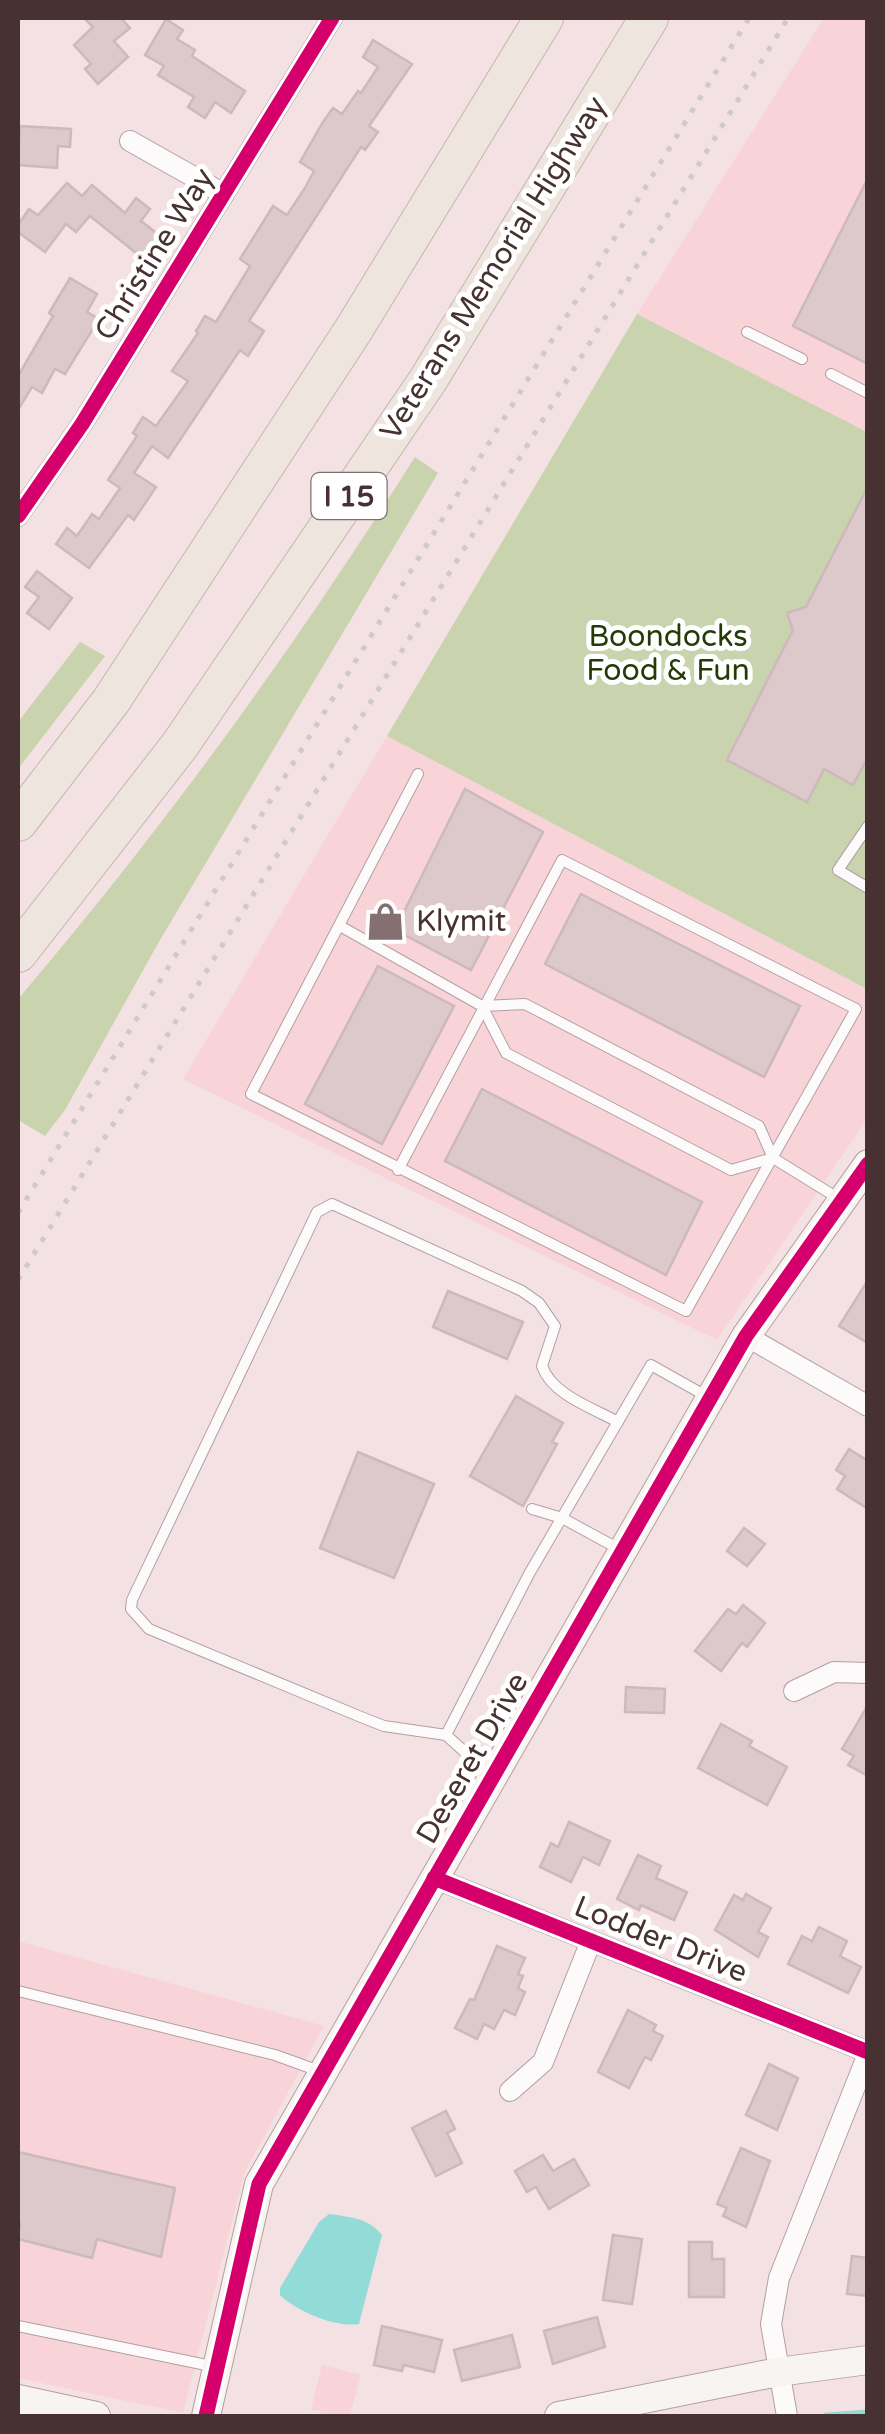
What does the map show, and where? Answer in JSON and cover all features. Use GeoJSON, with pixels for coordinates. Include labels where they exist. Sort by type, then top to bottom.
{"type":"FeatureCollection","features":[{"type":"Feature","properties":{"kind":"highway","name":"I 15"},"geometry":{"type":"LineString","coordinates":[[18,822],[143,653],[354,329],[544,18]]}},
{"type":"Feature","properties":{"kind":"highway","name":"Veterans Memorial Highway"},"geometry":{"type":"LineString","coordinates":[[18,954],[180,745],[428,380],[649,18]]}},
{"type":"Feature","properties":{"kind":"street","name":"Christine Way"},"geometry":{"type":"LineString","coordinates":[[18,516],[82,424],[332,18]]}},
{"type":"Feature","properties":{"kind":"street"},"geometry":{"type":"LineString","coordinates":[[130,141],[224,194]]}},
{"type":"Feature","properties":{"kind":"street","name":"Deseret Drive"},"geometry":{"type":"LineString","coordinates":[[206,2416],[259,2184],[746,1336],[868,1164]]}},
{"type":"Feature","properties":{"kind":"street"},"geometry":{"type":"LineString","coordinates":[[746,1336],[868,1406]]}},
{"type":"Feature","properties":{"kind":"street"},"geometry":{"type":"LineString","coordinates":[[794,1692],[834,1672],[868,1673]]}},
{"type":"Feature","properties":{"kind":"street","name":"Lodder Drive"},"geometry":{"type":"LineString","coordinates":[[434,1878],[868,2053]]}},
{"type":"Feature","properties":{"kind":"street"},"geometry":{"type":"LineString","coordinates":[[510,2091],[543,2062],[591,1941]]}},
{"type":"Feature","properties":{"kind":"street"},"geometry":{"type":"LineString","coordinates":[[787,2416],[771,2324],[780,2278],[868,2053]]}},
{"type":"Feature","properties":{"kind":"street"},"geometry":{"type":"LineString","coordinates":[[559,2416],[778,2372],[868,2360]]}},
{"type":"Feature","properties":{"kind":"street"},"geometry":{"type":"LineString","coordinates":[[18,2399],[96,2416]]}},
{"type":"Feature","properties":{"kind":"lane"},"geometry":{"type":"LineString","coordinates":[[747,332],[802,359]]}},
{"type":"Feature","properties":{"kind":"lane"},"geometry":{"type":"LineString","coordinates":[[831,374],[868,393]]}},
{"type":"Feature","properties":{"kind":"lane"},"geometry":{"type":"LineString","coordinates":[[398,1170],[562,860],[856,1009],[686,1311],[398,1170],[251,1094],[418,774]]}},
{"type":"Feature","properties":{"kind":"lane"},"geometry":{"type":"LineString","coordinates":[[868,826],[838,870],[868,888]]}},
{"type":"Feature","properties":{"kind":"lane"},"geometry":{"type":"LineString","coordinates":[[340,926],[482,1006],[525,1004],[759,1126],[773,1158],[842,1200]]}},
{"type":"Feature","properties":{"kind":"lane"},"geometry":{"type":"LineString","coordinates":[[482,1006],[506,1052],[731,1170],[773,1158]]}},
{"type":"Feature","properties":{"kind":"lane"},"geometry":{"type":"LineString","coordinates":[[495,1772],[478,1764],[446,1735],[384,1726],[149,1630],[132,1610],[132,1600],[317,1212],[332,1204],[522,1290],[539,1303],[555,1326],[542,1366],[548,1378],[556,1388],[618,1422]]}},
{"type":"Feature","properties":{"kind":"lane"},"geometry":{"type":"LineString","coordinates":[[446,1735],[562,1518],[651,1365],[710,1398]]}},
{"type":"Feature","properties":{"kind":"lane"},"geometry":{"type":"LineString","coordinates":[[532,1509],[562,1518],[622,1551]]}},
{"type":"Feature","properties":{"kind":"lane"},"geometry":{"type":"LineString","coordinates":[[18,1992],[275,2055],[323,2073]]}},
{"type":"Feature","properties":{"kind":"lane"},"geometry":{"type":"LineString","coordinates":[[18,2326],[218,2367]]}},
{"type":"Feature","properties":{"kind":"shaded area"},"geometry":{"type":"Polygon","coordinates":[[[824,18],[867,18],[867,432],[637,314],[824,18]]]}},
{"type":"Feature","properties":{"kind":"shaded area"},"geometry":{"type":"Polygon","coordinates":[[[387,736],[867,989],[867,1119],[717,1340],[183,1079],[387,736]]]}},
{"type":"Feature","properties":{"kind":"shaded area"},"geometry":{"type":"Polygon","coordinates":[[[18,1941],[324,2026],[244,2174],[183,2413],[18,2378],[18,1941]]]}},
{"type":"Feature","properties":{"kind":"shaded area"},"geometry":{"type":"Polygon","coordinates":[[[322,2365],[361,2375],[350,2416],[320,2416],[321,2411],[311,2410],[322,2365]]]}},
{"type":"Feature","properties":{"kind":"green space","name":"Boondocks Food & Fun"},"geometry":{"type":"Polygon","coordinates":[[[637,314],[867,432],[867,989],[387,736],[637,314]]]}},
{"type":"Feature","properties":{"kind":"green space"},"geometry":{"type":"Polygon","coordinates":[[[415,457],[438,473],[160,940],[65,1110],[45,1136],[18,1120],[18,999],[125,869],[226,735],[323,598],[415,457]]]}},
{"type":"Feature","properties":{"kind":"green space"},"geometry":{"type":"Polygon","coordinates":[[[80,642],[105,656],[18,769],[18,722],[80,642]]]}},
{"type":"Feature","properties":{"kind":"water"},"geometry":{"type":"Polygon","coordinates":[[[329,2214],[365,2222],[382,2235],[359,2324],[317,2317],[280,2295],[280,2288],[319,2222],[329,2214]]]}},
{"type":"Feature","properties":{"kind":"building"},"geometry":{"type":"Polygon","coordinates":[[[84,18],[121,18],[130,28],[114,41],[128,57],[98,84],[85,69],[91,64],[74,45],[93,27],[84,18]]]}},
{"type":"Feature","properties":{"kind":"building"},"geometry":{"type":"Polygon","coordinates":[[[166,19],[183,30],[177,39],[195,50],[192,56],[245,91],[231,113],[215,102],[205,118],[188,107],[194,97],[158,75],[164,66],[145,55],[166,19]]]}},
{"type":"Feature","properties":{"kind":"building"},"geometry":{"type":"Polygon","coordinates":[[[373,40],[412,64],[369,126],[378,132],[365,150],[361,147],[249,321],[264,331],[248,356],[240,350],[168,458],[152,446],[134,473],[156,487],[134,520],[128,515],[89,568],[56,544],[67,528],[77,536],[92,514],[99,519],[120,488],[108,480],[137,436],[133,433],[143,417],[156,426],[188,381],[172,371],[205,316],[216,322],[250,266],[240,259],[273,206],[287,215],[305,188],[314,171],[300,162],[323,122],[333,108],[342,114],[378,67],[363,57],[373,40]]]}},
{"type":"Feature","properties":{"kind":"building"},"geometry":{"type":"Polygon","coordinates":[[[20,126],[71,129],[70,147],[58,146],[57,168],[18,165],[20,126]]]}},
{"type":"Feature","properties":{"kind":"building"},"geometry":{"type":"Polygon","coordinates":[[[868,178],[868,364],[793,326],[868,178]]]}},
{"type":"Feature","properties":{"kind":"building"},"geometry":{"type":"Polygon","coordinates":[[[67,183],[82,196],[92,185],[125,213],[136,198],[150,209],[141,221],[159,235],[141,257],[90,216],[76,232],[66,224],[45,252],[18,232],[18,225],[29,209],[38,215],[67,183]]]}},
{"type":"Feature","properties":{"kind":"building"},"geometry":{"type":"Polygon","coordinates":[[[70,278],[97,294],[87,312],[99,319],[65,374],[55,369],[42,393],[32,387],[18,410],[18,376],[70,278]]]}},
{"type":"Feature","properties":{"kind":"building"},"geometry":{"type":"Polygon","coordinates":[[[868,486],[868,757],[853,785],[824,769],[807,802],[727,760],[793,630],[787,613],[806,607],[868,486]]]}},
{"type":"Feature","properties":{"kind":"building"},"geometry":{"type":"Polygon","coordinates":[[[37,571],[72,598],[49,629],[27,613],[39,597],[25,587],[37,571]]]}},
{"type":"Feature","properties":{"kind":"building"},"geometry":{"type":"Polygon","coordinates":[[[465,789],[543,832],[471,970],[395,930],[465,789]]]}},
{"type":"Feature","properties":{"kind":"building"},"geometry":{"type":"Polygon","coordinates":[[[581,894],[800,1006],[764,1077],[545,964],[581,894]]]}},
{"type":"Feature","properties":{"kind":"building"},"geometry":{"type":"Polygon","coordinates":[[[378,966],[454,1006],[382,1144],[305,1104],[378,966]]]}},
{"type":"Feature","properties":{"kind":"building"},"geometry":{"type":"Polygon","coordinates":[[[482,1089],[702,1202],[666,1275],[445,1161],[482,1089]]]}},
{"type":"Feature","properties":{"kind":"building"},"geometry":{"type":"Polygon","coordinates":[[[868,1280],[868,1343],[839,1326],[868,1280]]]}},
{"type":"Feature","properties":{"kind":"building"},"geometry":{"type":"Polygon","coordinates":[[[448,1291],[523,1322],[507,1359],[433,1327],[448,1291]]]}},
{"type":"Feature","properties":{"kind":"building"},"geometry":{"type":"Polygon","coordinates":[[[516,1396],[563,1423],[552,1442],[557,1444],[523,1506],[470,1476],[516,1396]]]}},
{"type":"Feature","properties":{"kind":"building"},"geometry":{"type":"Polygon","coordinates":[[[849,1449],[868,1461],[868,1509],[837,1489],[845,1476],[836,1470],[849,1449]]]}},
{"type":"Feature","properties":{"kind":"building"},"geometry":{"type":"Polygon","coordinates":[[[358,1452],[434,1484],[394,1578],[320,1548],[358,1452]]]}},
{"type":"Feature","properties":{"kind":"building"},"geometry":{"type":"Polygon","coordinates":[[[744,1528],[765,1544],[747,1566],[727,1551],[744,1528]]]}},
{"type":"Feature","properties":{"kind":"building"},"geometry":{"type":"Polygon","coordinates":[[[743,1605],[765,1623],[747,1647],[742,1643],[721,1671],[695,1651],[728,1609],[736,1614],[743,1605]]]}},
{"type":"Feature","properties":{"kind":"building"},"geometry":{"type":"Polygon","coordinates":[[[626,1687],[665,1689],[664,1713],[625,1712],[626,1687]]]}},
{"type":"Feature","properties":{"kind":"building"},"geometry":{"type":"Polygon","coordinates":[[[868,1705],[868,1776],[848,1765],[854,1756],[842,1749],[868,1705]]]}},
{"type":"Feature","properties":{"kind":"building"},"geometry":{"type":"Polygon","coordinates":[[[721,1724],[752,1741],[749,1746],[787,1767],[767,1805],[698,1768],[721,1724]]]}},
{"type":"Feature","properties":{"kind":"building"},"geometry":{"type":"Polygon","coordinates":[[[569,1822],[610,1841],[599,1865],[583,1857],[571,1882],[540,1867],[551,1843],[558,1847],[569,1822]]]}},
{"type":"Feature","properties":{"kind":"building"},"geometry":{"type":"Polygon","coordinates":[[[638,1855],[661,1866],[656,1878],[687,1892],[674,1920],[617,1899],[638,1855]]]}},
{"type":"Feature","properties":{"kind":"building"},"geometry":{"type":"Polygon","coordinates":[[[746,1894],[771,1908],[758,1932],[768,1937],[758,1957],[715,1930],[734,1895],[743,1900],[746,1894]]]}},
{"type":"Feature","properties":{"kind":"building"},"geometry":{"type":"Polygon","coordinates":[[[819,1927],[847,1941],[840,1956],[861,1967],[848,1993],[788,1964],[802,1936],[812,1941],[819,1927]]]}},
{"type":"Feature","properties":{"kind":"building"},"geometry":{"type":"Polygon","coordinates":[[[497,1946],[525,1958],[518,1974],[523,1976],[518,1988],[525,1992],[515,2015],[504,2010],[494,2029],[484,2024],[477,2039],[455,2028],[470,1999],[474,2000],[497,1946]]]}},
{"type":"Feature","properties":{"kind":"building"},"geometry":{"type":"Polygon","coordinates":[[[628,2010],[656,2025],[653,2031],[663,2036],[651,2060],[645,2057],[629,2088],[598,2072],[628,2010]]]}},
{"type":"Feature","properties":{"kind":"building"},"geometry":{"type":"Polygon","coordinates":[[[769,2064],[798,2078],[777,2130],[746,2115],[769,2064]]]}},
{"type":"Feature","properties":{"kind":"building"},"geometry":{"type":"Polygon","coordinates":[[[446,2111],[455,2129],[447,2133],[462,2163],[436,2176],[412,2128],[446,2111]]]}},
{"type":"Feature","properties":{"kind":"building"},"geometry":{"type":"Polygon","coordinates":[[[741,2148],[770,2161],[746,2227],[723,2216],[727,2208],[717,2204],[741,2148]]]}},
{"type":"Feature","properties":{"kind":"building"},"geometry":{"type":"Polygon","coordinates":[[[18,2152],[175,2188],[161,2257],[97,2239],[92,2258],[18,2239],[18,2152]]]}},
{"type":"Feature","properties":{"kind":"building"},"geometry":{"type":"Polygon","coordinates":[[[543,2155],[553,2171],[574,2159],[589,2185],[549,2209],[536,2187],[527,2192],[515,2171],[543,2155]]]}},
{"type":"Feature","properties":{"kind":"building"},"geometry":{"type":"Polygon","coordinates":[[[613,2235],[642,2239],[632,2304],[603,2300],[613,2235]]]}},
{"type":"Feature","properties":{"kind":"building"},"geometry":{"type":"Polygon","coordinates":[[[689,2242],[712,2242],[712,2259],[724,2259],[724,2297],[689,2297],[689,2242]]]}},
{"type":"Feature","properties":{"kind":"building"},"geometry":{"type":"Polygon","coordinates":[[[852,2256],[868,2258],[868,2296],[847,2294],[852,2256]]]}},
{"type":"Feature","properties":{"kind":"building"},"geometry":{"type":"Polygon","coordinates":[[[597,2317],[605,2347],[553,2364],[544,2331],[597,2317]]]}},
{"type":"Feature","properties":{"kind":"building"},"geometry":{"type":"Polygon","coordinates":[[[382,2326],[442,2340],[434,2372],[404,2365],[402,2371],[374,2365],[382,2326]]]}},
{"type":"Feature","properties":{"kind":"building"},"geometry":{"type":"Polygon","coordinates":[[[512,2335],[520,2367],[462,2381],[454,2350],[512,2335]]]}},
{"type":"Feature","properties":{"kind":"waterway"},"geometry":{"type":"LineString","coordinates":[[826,2415],[868,2412]]}},
{"type":"Feature","properties":{"kind":"railway"},"geometry":{"type":"LineString","coordinates":[[18,1213],[749,18]]}},
{"type":"Feature","properties":{"kind":"railway"},"geometry":{"type":"LineString","coordinates":[[18,1280],[788,18]]}},
{"type":"Feature","properties":{"kind":"cycle path"},"geometry":{"type":"LineString","coordinates":[[18,516],[82,424],[332,18]]}},
{"type":"Feature","properties":{"kind":"cycle path"},"geometry":{"type":"LineString","coordinates":[[206,2416],[259,2184],[746,1336],[868,1164]]}},
{"type":"Feature","properties":{"kind":"cycle path"},"geometry":{"type":"LineString","coordinates":[[434,1878],[868,2052]]}},
{"type":"Feature","properties":{"kind":"place","name":"Klymit"},"geometry":{"type":"Point","coordinates":[386,921]}}]}
